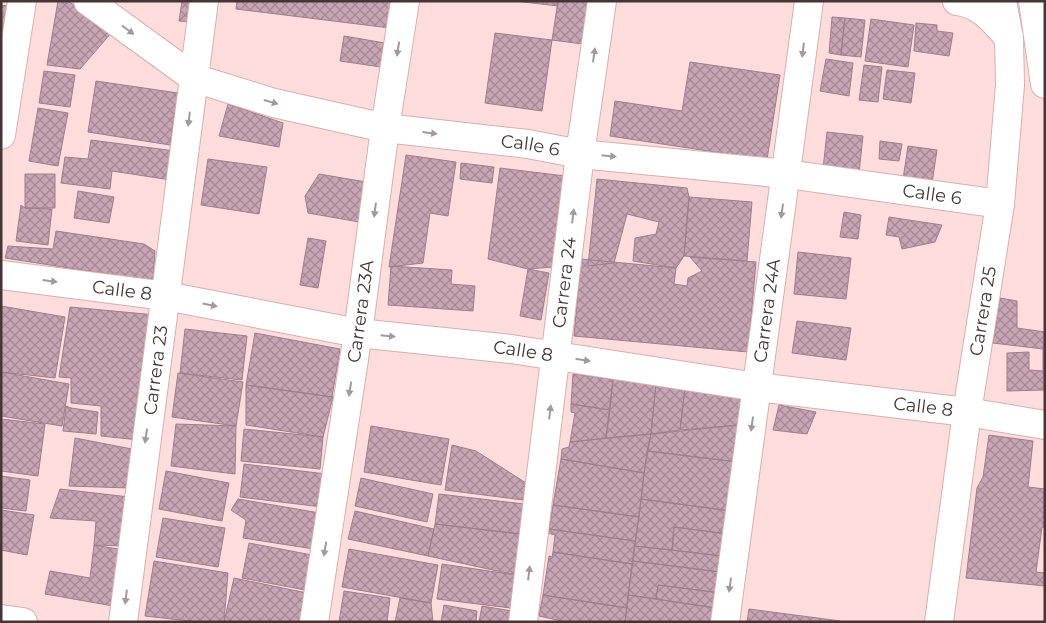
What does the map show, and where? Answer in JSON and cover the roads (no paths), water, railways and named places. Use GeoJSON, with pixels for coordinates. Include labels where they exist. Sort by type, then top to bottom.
{"type":"FeatureCollection","features":[{"type":"Feature","properties":{"kind":"street"},"geometry":{"type":"LineString","coordinates":[[1,135],[22,1]]}},
{"type":"Feature","properties":{"kind":"street","name":"Calle 6"},"geometry":{"type":"LineString","coordinates":[[88,1],[194,78],[274,103],[385,128],[528,144],[580,154],[787,174],[1000,204]]}},
{"type":"Feature","properties":{"kind":"street","name":"Carrera 23"},"geometry":{"type":"LineString","coordinates":[[123,622],[145,441],[166,296],[204,1]]}},
{"type":"Feature","properties":{"kind":"street","name":"Carrera 23A"},"geometry":{"type":"LineString","coordinates":[[314,622],[358,333],[385,128],[405,1]]}},
{"type":"Feature","properties":{"kind":"street","name":"Carrera 24"},"geometry":{"type":"LineString","coordinates":[[523,622],[557,356],[580,154],[602,1]]}},
{"type":"Feature","properties":{"kind":"street","name":"Carrera 24A"},"geometry":{"type":"LineString","coordinates":[[725,622],[809,1]]}},
{"type":"Feature","properties":{"kind":"street"},"geometry":{"type":"LineString","coordinates":[[957,1],[965,2],[989,15],[1009,38]]}},
{"type":"Feature","properties":{"kind":"street","name":"Carrera 25"},"geometry":{"type":"LineString","coordinates":[[939,622],[967,412],[1000,204],[1010,85],[1009,38],[1002,1]]}},
{"type":"Feature","properties":{"kind":"street"},"geometry":{"type":"LineString","coordinates":[[1033,1],[1045,84]]}},
{"type":"Feature","properties":{"kind":"street","name":"Calle 8"},"geometry":{"type":"LineString","coordinates":[[1,275],[166,296],[358,333],[511,349],[757,387],[967,412],[1045,425]]}},
{"type":"Feature","properties":{"kind":"street"},"geometry":{"type":"LineString","coordinates":[[1,619],[23,622]]}}]}
